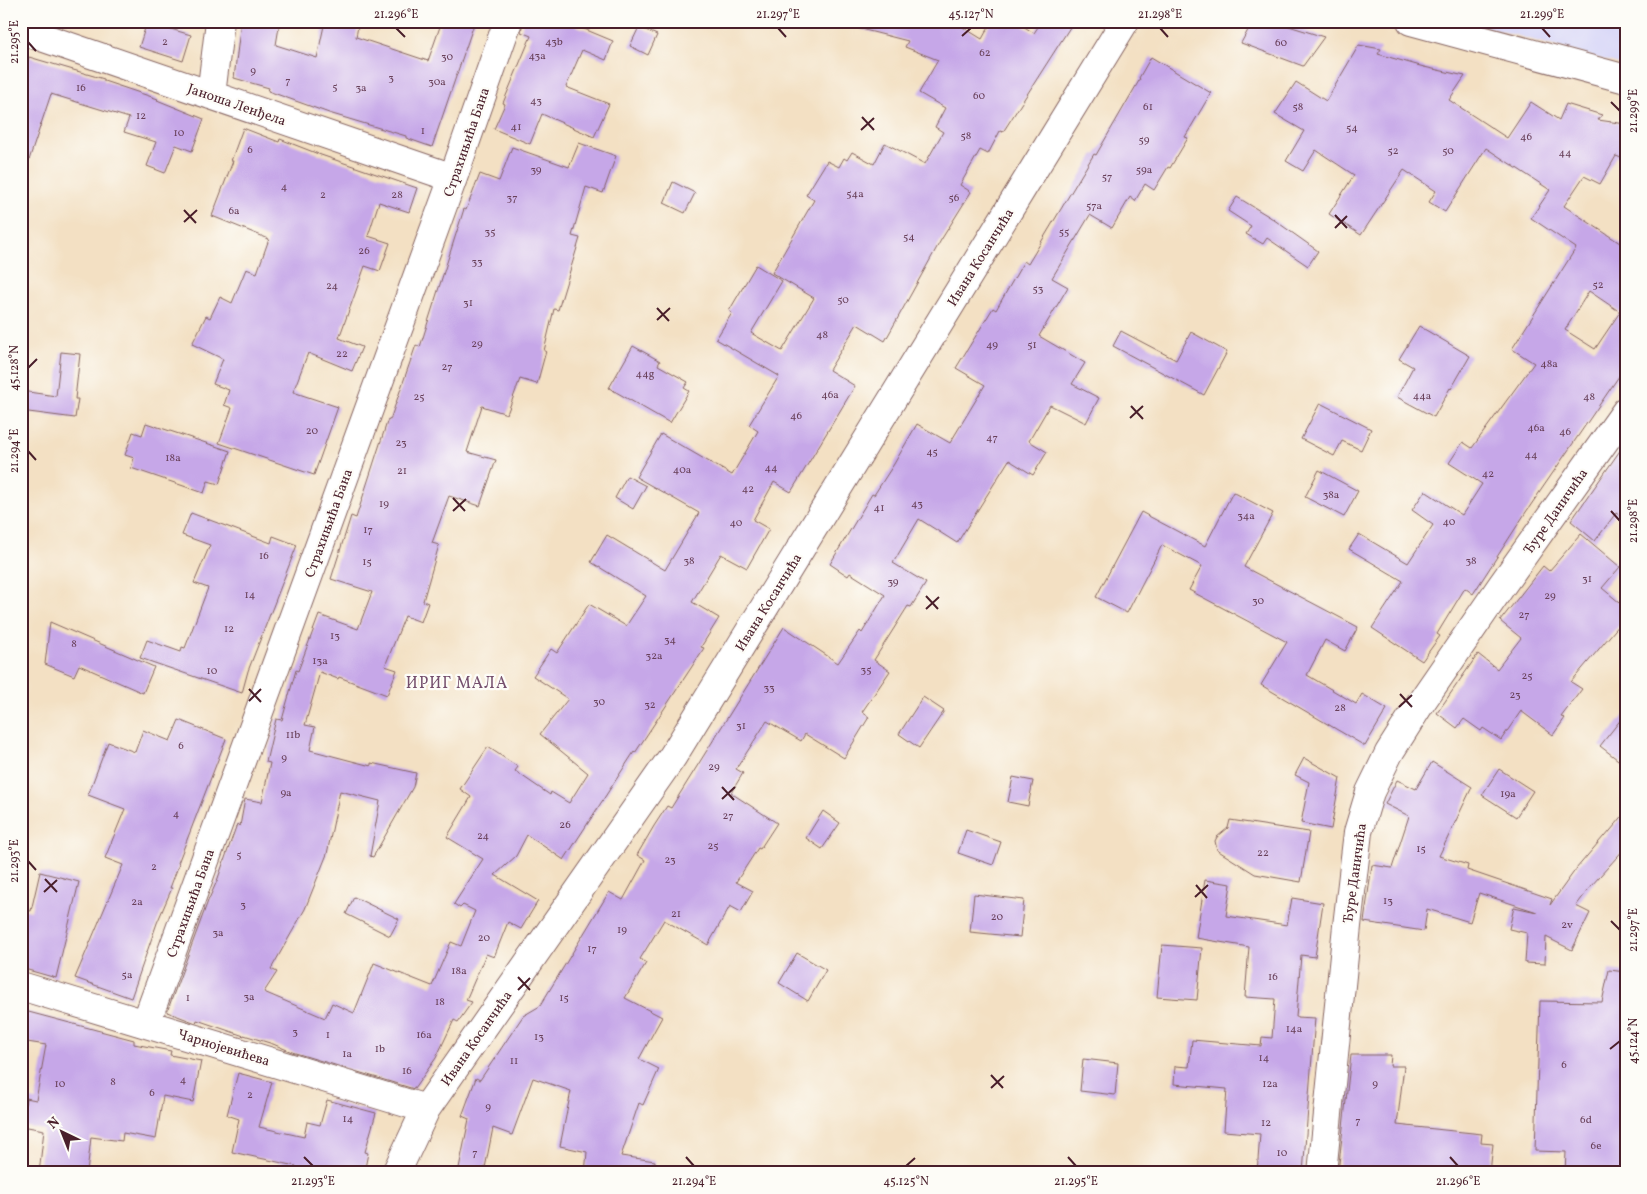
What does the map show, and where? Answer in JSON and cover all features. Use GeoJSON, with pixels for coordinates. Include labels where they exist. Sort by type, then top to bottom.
{"type":"FeatureCollection","features":[{"type":"Feature","properties":{"kind":"street"},"geometry":{"type":"LineString","coordinates":[[211,95],[220,21]]}},
{"type":"Feature","properties":{"kind":"street","name":"Страхињића Бана"},"geometry":{"type":"LineString","coordinates":[[146,1023],[453,178],[508,21]]}},
{"type":"Feature","properties":{"kind":"street","name":"Ивана Косанчића"},"geometry":{"type":"LineString","coordinates":[[396,1173],[426,1109],[673,756],[1125,21]]}},
{"type":"Feature","properties":{"kind":"street"},"geometry":{"type":"LineString","coordinates":[[1411,21],[1626,79]]}},
{"type":"Feature","properties":{"kind":"street","name":"Јаноша Ленђела"},"geometry":{"type":"LineString","coordinates":[[21,30],[453,178]]}},
{"type":"Feature","properties":{"kind":"street","name":"Ђуре Даничића"},"geometry":{"type":"LineString","coordinates":[[1322,1173],[1358,832],[1370,792],[1389,753],[1420,704],[1626,411]]}},
{"type":"Feature","properties":{"kind":"street","name":"Чарнојевићева"},"geometry":{"type":"LineString","coordinates":[[21,986],[426,1109]]}},
{"type":"Feature","properties":{"kind":"shaded area"},"geometry":{"type":"Polygon","coordinates":[[[1464,21],[1626,21],[1626,66],[1464,21]]]}},
{"type":"Feature","properties":{"kind":"building"},"geometry":{"type":"Polygon","coordinates":[[[241,21],[280,21],[276,45],[317,58],[325,21],[359,21],[356,37],[428,61],[442,21],[475,21],[432,147],[406,138],[406,136],[329,113],[268,91],[269,88],[234,78],[241,21]]]}},
{"type":"Feature","properties":{"kind":"building"},"geometry":{"type":"Polygon","coordinates":[[[523,21],[565,21],[613,41],[606,60],[582,50],[566,87],[609,104],[594,137],[542,114],[530,144],[494,129],[531,36],[521,32],[523,21]]]}},
{"type":"Feature","properties":{"kind":"building"},"geometry":{"type":"Polygon","coordinates":[[[858,21],[953,21],[982,39],[992,21],[1015,21],[1034,33],[1042,21],[1074,21],[1003,132],[1000,131],[988,154],[980,150],[960,185],[971,192],[941,240],[885,341],[857,324],[829,370],[855,386],[791,492],[774,482],[753,520],[769,529],[747,568],[721,554],[692,602],[719,618],[701,647],[704,648],[564,860],[527,835],[516,856],[495,875],[538,901],[521,929],[508,922],[494,957],[486,954],[466,1000],[472,1002],[458,1022],[454,1020],[436,1058],[414,1089],[292,1052],[273,1044],[197,1020],[196,1023],[167,1012],[237,824],[240,826],[245,799],[262,802],[270,763],[266,762],[276,719],[282,720],[296,670],[298,671],[319,615],[358,629],[372,592],[331,579],[351,516],[356,518],[388,419],[390,420],[416,345],[420,347],[464,209],[466,210],[480,174],[499,181],[512,147],[569,167],[579,143],[616,156],[603,193],[586,187],[572,236],[580,238],[558,310],[554,309],[537,384],[520,379],[507,414],[482,406],[467,452],[496,460],[480,506],[449,496],[432,543],[439,545],[423,601],[428,603],[421,622],[405,616],[385,666],[397,670],[387,695],[320,672],[305,725],[315,727],[310,750],[371,766],[371,763],[416,773],[413,787],[373,857],[370,856],[380,801],[340,791],[327,854],[305,909],[271,969],[277,972],[264,992],[325,1018],[332,1003],[354,1013],[374,963],[432,986],[451,942],[461,946],[475,911],[463,905],[460,908],[454,904],[483,859],[447,837],[471,797],[460,789],[488,747],[518,767],[515,771],[550,795],[551,792],[569,803],[588,773],[540,734],[568,699],[533,676],[551,649],[557,653],[589,604],[626,626],[646,596],[591,562],[607,535],[665,570],[699,513],[636,477],[661,434],[732,475],[758,431],[749,425],[779,376],[716,339],[732,313],[729,311],[756,265],[782,281],[751,333],[782,351],[814,298],[772,273],[814,200],[806,195],[827,161],[839,167],[844,158],[847,160],[852,152],[874,164],[885,143],[925,164],[943,132],[935,127],[945,108],[919,93],[938,60],[905,47],[908,41],[857,28],[858,21]]]}},
{"type":"Feature","properties":{"kind":"building"},"geometry":{"type":"Polygon","coordinates":[[[1253,21],[1273,21],[1324,37],[1303,66],[1241,43],[1253,21]]]}},
{"type":"Feature","properties":{"kind":"building"},"geometry":{"type":"Polygon","coordinates":[[[147,22],[191,35],[183,61],[139,47],[147,22]]]}},
{"type":"Feature","properties":{"kind":"building"},"geometry":{"type":"Polygon","coordinates":[[[639,27],[657,35],[648,55],[630,46],[639,27]]]}},
{"type":"Feature","properties":{"kind":"building"},"geometry":{"type":"Polygon","coordinates":[[[1359,45],[1381,49],[1378,54],[1465,76],[1449,100],[1507,138],[1531,102],[1559,120],[1566,104],[1602,115],[1598,120],[1626,124],[1626,160],[1616,156],[1600,184],[1584,176],[1564,206],[1626,247],[1626,366],[1526,512],[1473,594],[1465,588],[1437,634],[1440,636],[1422,661],[1372,628],[1403,581],[1349,549],[1359,534],[1408,563],[1433,525],[1412,510],[1425,491],[1462,515],[1482,484],[1449,463],[1463,442],[1472,448],[1534,363],[1512,349],[1576,248],[1531,218],[1550,190],[1486,148],[1445,212],[1429,202],[1436,191],[1404,170],[1361,235],[1329,214],[1354,175],[1316,150],[1303,171],[1286,161],[1304,131],[1275,114],[1296,82],[1326,101],[1359,45]],[[1589,291],[1565,330],[1595,349],[1620,312],[1589,291]]]}},
{"type":"Feature","properties":{"kind":"building"},"geometry":{"type":"Polygon","coordinates":[[[29,57],[104,79],[104,81],[158,99],[204,119],[192,151],[176,145],[165,173],[147,166],[156,142],[124,132],[129,118],[51,94],[25,172],[21,172],[21,80],[29,57]]]}},
{"type":"Feature","properties":{"kind":"building"},"geometry":{"type":"Polygon","coordinates":[[[1151,57],[1211,93],[1185,137],[1188,138],[1154,190],[1145,184],[1135,201],[1130,197],[1112,228],[1090,215],[1052,278],[1068,287],[1039,336],[1085,363],[1072,384],[1099,398],[1086,423],[1050,405],[1029,441],[1047,452],[1033,475],[1009,460],[957,543],[919,519],[893,563],[926,583],[911,607],[908,606],[874,660],[890,671],[862,712],[869,717],[844,758],[805,734],[801,741],[767,721],[736,769],[743,773],[731,793],[777,823],[736,882],[753,891],[741,912],[730,906],[708,945],[664,920],[640,959],[646,963],[625,998],[662,1017],[639,1059],[659,1069],[643,1105],[639,1103],[621,1156],[655,1161],[654,1173],[585,1173],[587,1152],[560,1146],[571,1091],[533,1078],[512,1135],[493,1128],[484,1173],[458,1173],[469,1119],[462,1116],[476,1078],[480,1080],[523,1016],[540,1006],[609,892],[623,900],[645,860],[637,855],[654,826],[667,806],[671,808],[784,627],[838,663],[860,631],[862,633],[885,595],[850,573],[848,576],[830,564],[872,494],[874,495],[894,464],[917,424],[950,443],[985,385],[956,368],[993,308],[996,310],[1024,261],[1028,264],[1094,154],[1096,155],[1151,57]]]}},
{"type":"Feature","properties":{"kind":"building"},"geometry":{"type":"Polygon","coordinates":[[[243,128],[279,142],[280,139],[417,188],[409,212],[379,202],[368,236],[390,243],[380,271],[365,266],[339,338],[362,347],[352,371],[308,353],[293,392],[338,407],[314,475],[219,443],[232,408],[224,405],[229,390],[213,384],[223,359],[192,344],[206,316],[210,318],[220,297],[232,303],[246,269],[257,273],[269,239],[212,216],[233,161],[231,161],[243,128]]]}},
{"type":"Feature","properties":{"kind":"building"},"geometry":{"type":"Polygon","coordinates":[[[673,182],[695,193],[685,213],[664,203],[673,182]]]}},
{"type":"Feature","properties":{"kind":"building"},"geometry":{"type":"Polygon","coordinates":[[[1237,197],[1270,217],[1318,251],[1308,266],[1267,238],[1263,244],[1246,234],[1251,226],[1228,211],[1237,197]]]}},
{"type":"Feature","properties":{"kind":"building"},"geometry":{"type":"Polygon","coordinates":[[[1419,326],[1470,356],[1434,417],[1397,397],[1413,367],[1399,359],[1419,326]]]}},
{"type":"Feature","properties":{"kind":"building"},"geometry":{"type":"Polygon","coordinates":[[[1121,331],[1176,360],[1191,332],[1227,352],[1204,395],[1113,346],[1121,331]]]}},
{"type":"Feature","properties":{"kind":"building"},"geometry":{"type":"Polygon","coordinates":[[[633,346],[660,361],[658,365],[688,382],[684,388],[689,391],[670,423],[609,388],[633,346]]]}},
{"type":"Feature","properties":{"kind":"building"},"geometry":{"type":"Polygon","coordinates":[[[61,352],[80,354],[75,399],[78,399],[75,418],[21,411],[21,391],[56,396],[61,352]]]}},
{"type":"Feature","properties":{"kind":"building"},"geometry":{"type":"Polygon","coordinates":[[[1320,403],[1371,429],[1361,450],[1342,441],[1334,456],[1301,439],[1320,403]]]}},
{"type":"Feature","properties":{"kind":"building"},"geometry":{"type":"Polygon","coordinates":[[[146,423],[230,451],[219,484],[208,481],[204,493],[131,468],[134,458],[125,455],[133,432],[142,435],[146,423]]]}},
{"type":"Feature","properties":{"kind":"building"},"geometry":{"type":"Polygon","coordinates":[[[1626,442],[1626,520],[1616,513],[1595,541],[1571,521],[1626,442]]]}},
{"type":"Feature","properties":{"kind":"building"},"geometry":{"type":"Polygon","coordinates":[[[1319,470],[1358,491],[1344,517],[1305,497],[1319,470]]]}},
{"type":"Feature","properties":{"kind":"building"},"geometry":{"type":"Polygon","coordinates":[[[627,476],[646,486],[633,509],[615,498],[627,476]]]}},
{"type":"Feature","properties":{"kind":"building"},"geometry":{"type":"Polygon","coordinates":[[[1233,492],[1273,513],[1244,567],[1358,627],[1345,651],[1325,640],[1307,675],[1356,704],[1362,694],[1387,709],[1365,746],[1261,685],[1287,642],[1189,590],[1202,566],[1162,545],[1127,613],[1096,597],[1141,512],[1205,546],[1233,492]]]}},
{"type":"Feature","properties":{"kind":"building"},"geometry":{"type":"Polygon","coordinates":[[[191,513],[271,543],[273,536],[297,545],[248,671],[242,693],[140,658],[147,640],[181,652],[182,647],[185,648],[208,588],[194,583],[210,545],[182,535],[191,513]]]}},
{"type":"Feature","properties":{"kind":"building"},"geometry":{"type":"Polygon","coordinates":[[[1581,534],[1620,567],[1602,588],[1626,608],[1626,617],[1571,682],[1582,689],[1561,717],[1565,718],[1553,735],[1521,711],[1501,740],[1483,728],[1481,731],[1464,719],[1457,728],[1437,713],[1478,654],[1497,669],[1521,638],[1500,621],[1543,566],[1549,571],[1581,534]]]}},
{"type":"Feature","properties":{"kind":"building"},"geometry":{"type":"Polygon","coordinates":[[[50,622],[154,667],[143,693],[79,665],[74,676],[45,664],[50,622]]]}},
{"type":"Feature","properties":{"kind":"building"},"geometry":{"type":"Polygon","coordinates":[[[923,697],[944,711],[919,748],[899,734],[923,697]]]}},
{"type":"Feature","properties":{"kind":"building"},"geometry":{"type":"Polygon","coordinates":[[[1626,713],[1626,766],[1600,746],[1626,713]]]}},
{"type":"Feature","properties":{"kind":"building"},"geometry":{"type":"Polygon","coordinates":[[[179,720],[226,739],[178,863],[170,888],[172,888],[157,923],[131,998],[75,978],[123,865],[105,858],[125,809],[88,795],[108,742],[135,752],[143,730],[170,741],[179,720]]]}},
{"type":"Feature","properties":{"kind":"building"},"geometry":{"type":"Polygon","coordinates":[[[1304,758],[1340,778],[1331,829],[1301,823],[1309,782],[1295,775],[1304,758]]]}},
{"type":"Feature","properties":{"kind":"building"},"geometry":{"type":"Polygon","coordinates":[[[1432,762],[1472,787],[1439,856],[1468,865],[1467,870],[1552,899],[1550,905],[1576,869],[1626,812],[1626,847],[1576,906],[1590,913],[1572,950],[1546,937],[1545,964],[1525,963],[1527,933],[1509,929],[1514,907],[1537,912],[1479,893],[1470,922],[1427,909],[1424,931],[1364,922],[1372,865],[1392,868],[1409,816],[1385,804],[1397,780],[1416,789],[1432,762]]]}},
{"type":"Feature","properties":{"kind":"building"},"geometry":{"type":"Polygon","coordinates":[[[1499,769],[1533,791],[1516,817],[1482,795],[1499,769]]]}},
{"type":"Feature","properties":{"kind":"building"},"geometry":{"type":"Polygon","coordinates":[[[1013,777],[1033,781],[1028,806],[1008,802],[1013,777]]]}},
{"type":"Feature","properties":{"kind":"building"},"geometry":{"type":"Polygon","coordinates":[[[823,811],[840,823],[822,849],[806,838],[823,811]]]}},
{"type":"Feature","properties":{"kind":"building"},"geometry":{"type":"Polygon","coordinates":[[[1230,820],[1309,832],[1301,882],[1255,874],[1217,850],[1215,841],[1228,828],[1230,820]]]}},
{"type":"Feature","properties":{"kind":"building"},"geometry":{"type":"Polygon","coordinates":[[[966,830],[1001,842],[993,865],[958,853],[966,830]]]}},
{"type":"Feature","properties":{"kind":"building"},"geometry":{"type":"Polygon","coordinates":[[[40,872],[79,882],[56,978],[21,968],[21,909],[31,911],[40,872]]]}},
{"type":"Feature","properties":{"kind":"building"},"geometry":{"type":"Polygon","coordinates":[[[1205,880],[1231,884],[1226,916],[1287,925],[1292,898],[1323,903],[1315,957],[1301,955],[1296,1017],[1315,1018],[1303,1173],[1257,1173],[1260,1134],[1224,1131],[1227,1089],[1174,1084],[1175,1066],[1189,1067],[1192,1040],[1261,1046],[1262,1037],[1272,1038],[1275,999],[1245,997],[1249,947],[1196,938],[1205,880]]]}},
{"type":"Feature","properties":{"kind":"building"},"geometry":{"type":"Polygon","coordinates":[[[974,894],[1024,900],[1020,937],[970,932],[974,894]]]}},
{"type":"Feature","properties":{"kind":"building"},"geometry":{"type":"Polygon","coordinates":[[[354,897],[399,919],[390,936],[346,914],[354,897]]]}},
{"type":"Feature","properties":{"kind":"building"},"geometry":{"type":"Polygon","coordinates":[[[1162,945],[1202,948],[1197,1000],[1157,997],[1162,945]]]}},
{"type":"Feature","properties":{"kind":"building"},"geometry":{"type":"Polygon","coordinates":[[[797,953],[826,970],[808,1001],[779,983],[797,953]]]}},
{"type":"Feature","properties":{"kind":"building"},"geometry":{"type":"Polygon","coordinates":[[[1609,970],[1626,972],[1626,1173],[1565,1173],[1566,1152],[1535,1151],[1540,1001],[1602,1002],[1609,970]]]}},
{"type":"Feature","properties":{"kind":"building"},"geometry":{"type":"Polygon","coordinates":[[[21,1010],[134,1040],[134,1044],[171,1051],[170,1055],[201,1061],[193,1102],[163,1096],[156,1139],[123,1133],[122,1141],[91,1137],[87,1173],[39,1173],[44,1130],[22,1126],[26,1098],[36,1100],[46,1045],[21,1041],[21,1010]]]}},
{"type":"Feature","properties":{"kind":"building"},"geometry":{"type":"Polygon","coordinates":[[[1351,1055],[1391,1055],[1390,1066],[1404,1066],[1397,1125],[1482,1134],[1481,1143],[1493,1144],[1490,1173],[1338,1173],[1351,1055]]]}},
{"type":"Feature","properties":{"kind":"building"},"geometry":{"type":"Polygon","coordinates":[[[1083,1059],[1118,1063],[1115,1095],[1080,1091],[1083,1059]]]}},
{"type":"Feature","properties":{"kind":"building"},"geometry":{"type":"Polygon","coordinates":[[[238,1073],[272,1082],[259,1127],[304,1137],[307,1122],[320,1125],[327,1100],[376,1113],[365,1152],[368,1153],[364,1173],[294,1173],[296,1166],[232,1152],[239,1119],[227,1115],[238,1073]]]}},
{"type":"Feature","properties":{"kind":"district","name":"ИРИГ МАЛА"},"geometry":{"type":"Point","coordinates":[457,682]}}]}
